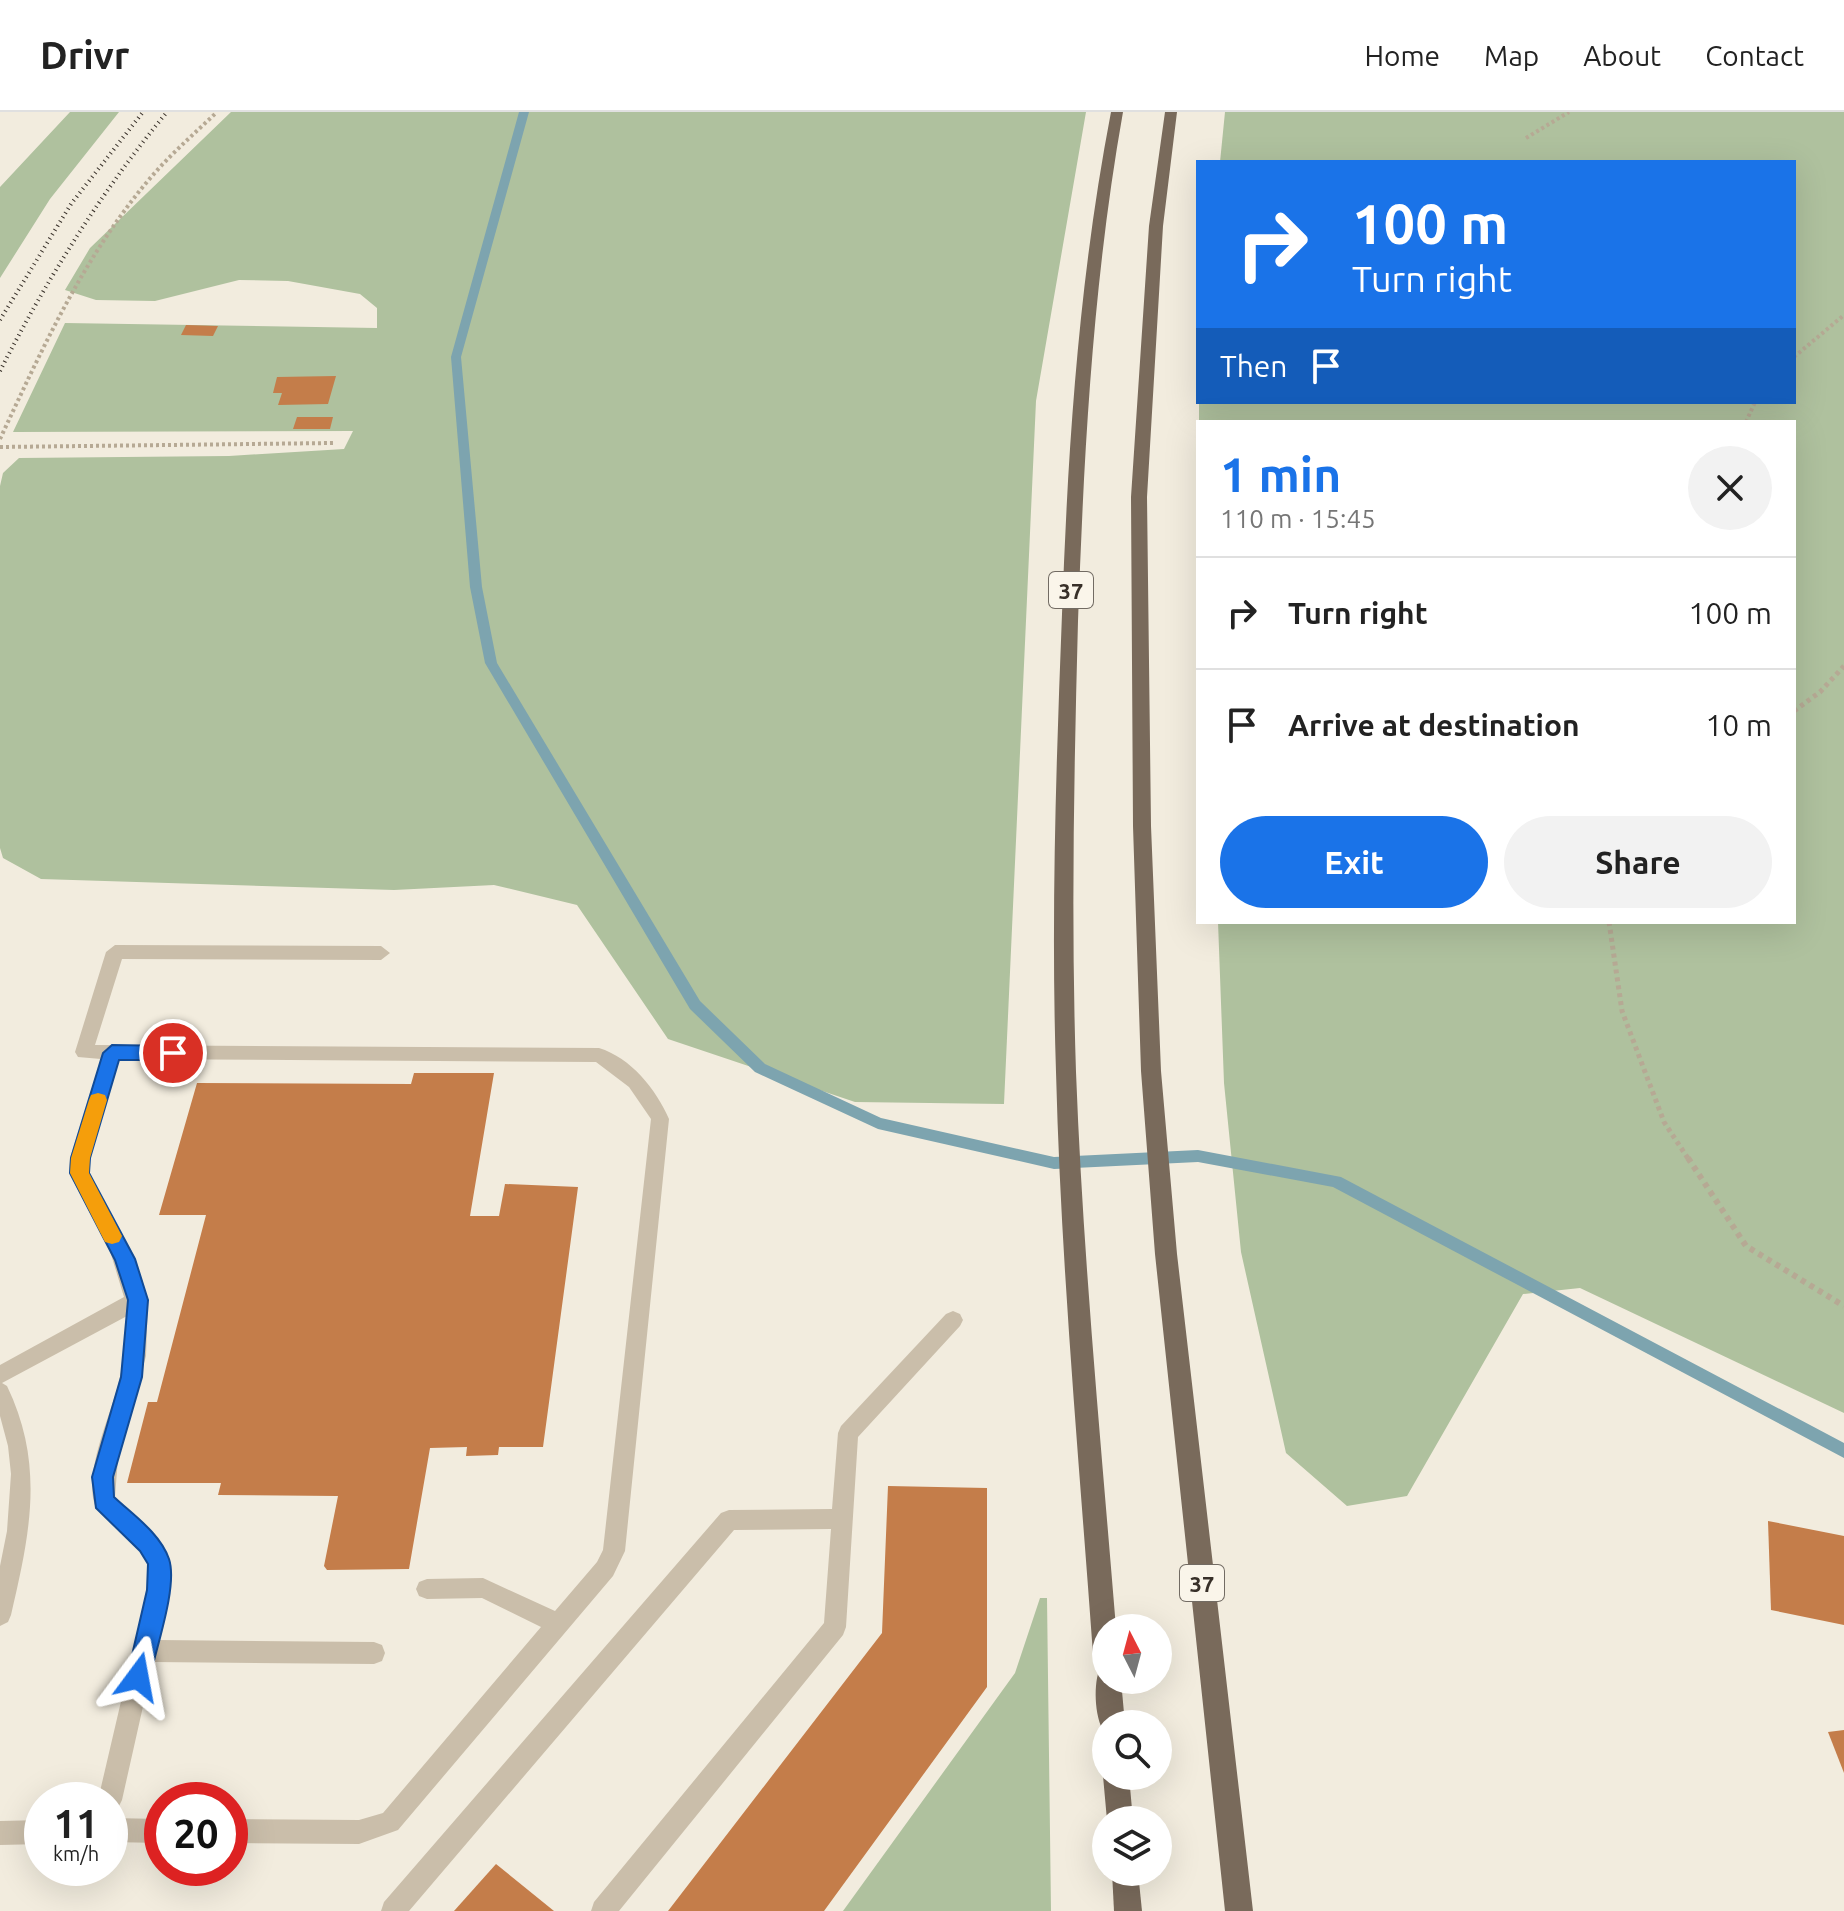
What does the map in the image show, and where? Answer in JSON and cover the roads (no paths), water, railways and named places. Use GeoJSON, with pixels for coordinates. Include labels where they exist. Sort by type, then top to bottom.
{"type":"FeatureCollection","features":[{"type":"Feature","properties":{"kind":"main road","name":"37"},"geometry":{"type":"LineString","coordinates":[[1103,1614],[1075,1254],[1066,1071],[1068,685],[1075,481],[1100,214],[1117,112]]}},
{"type":"Feature","properties":{"kind":"main road","name":"37"},"geometry":{"type":"LineString","coordinates":[[1171,112],[1155,241],[1139,497],[1142,826],[1151,1071],[1166,1254],[1239,1911]]}},
{"type":"Feature","properties":{"kind":"main road"},"geometry":{"type":"LineString","coordinates":[[1126,1886],[1128,1911]]}},
{"type":"Feature","properties":{"kind":"lane"},"geometry":{"type":"LineString","coordinates":[[248,1831],[359,1832],[390,1822],[605,1569],[614,1551],[660,1119],[655,1104],[613,1063],[599,1055],[84,1052],[115,952],[381,953]]}},
{"type":"Feature","properties":{"kind":"lane"},"geometry":{"type":"LineString","coordinates":[[112,1053],[80,1158],[79,1173],[125,1259],[138,1300],[131,1377],[103,1477],[104,1501],[148,1543],[159,1562],[158,1590],[114,1782]]}},
{"type":"Feature","properties":{"kind":"lane"},"geometry":{"type":"LineString","coordinates":[[0,1375],[138,1300]]}},
{"type":"Feature","properties":{"kind":"lane"},"geometry":{"type":"LineString","coordinates":[[603,1911],[835,1627],[848,1433],[953,1320]]}},
{"type":"Feature","properties":{"kind":"lane"},"geometry":{"type":"LineString","coordinates":[[0,1392],[19,1436],[22,1473],[18,1521],[0,1615]]}},
{"type":"Feature","properties":{"kind":"lane"},"geometry":{"type":"LineString","coordinates":[[393,1911],[729,1520],[842,1519]]}},
{"type":"Feature","properties":{"kind":"lane"},"geometry":{"type":"LineString","coordinates":[[427,1589],[483,1588],[558,1624]]}},
{"type":"Feature","properties":{"kind":"lane"},"geometry":{"type":"LineString","coordinates":[[145,1651],[374,1653]]}},
{"type":"Feature","properties":{"kind":"lane"},"geometry":{"type":"LineString","coordinates":[[0,1833],[24,1832]]}},
{"type":"Feature","properties":{"kind":"waterway"},"geometry":{"type":"LineString","coordinates":[[524,112],[456,357],[476,587],[491,663],[695,1005],[760,1068],[878,1123],[1054,1163],[1198,1156],[1336,1181],[1844,1451]]}},
{"type":"Feature","properties":{"kind":"railway"},"geometry":{"type":"LineString","coordinates":[[0,320],[71,204],[143,112]]}},
{"type":"Feature","properties":{"kind":"railway"},"geometry":{"type":"LineString","coordinates":[[0,371],[76,237],[167,112]]}}]}
